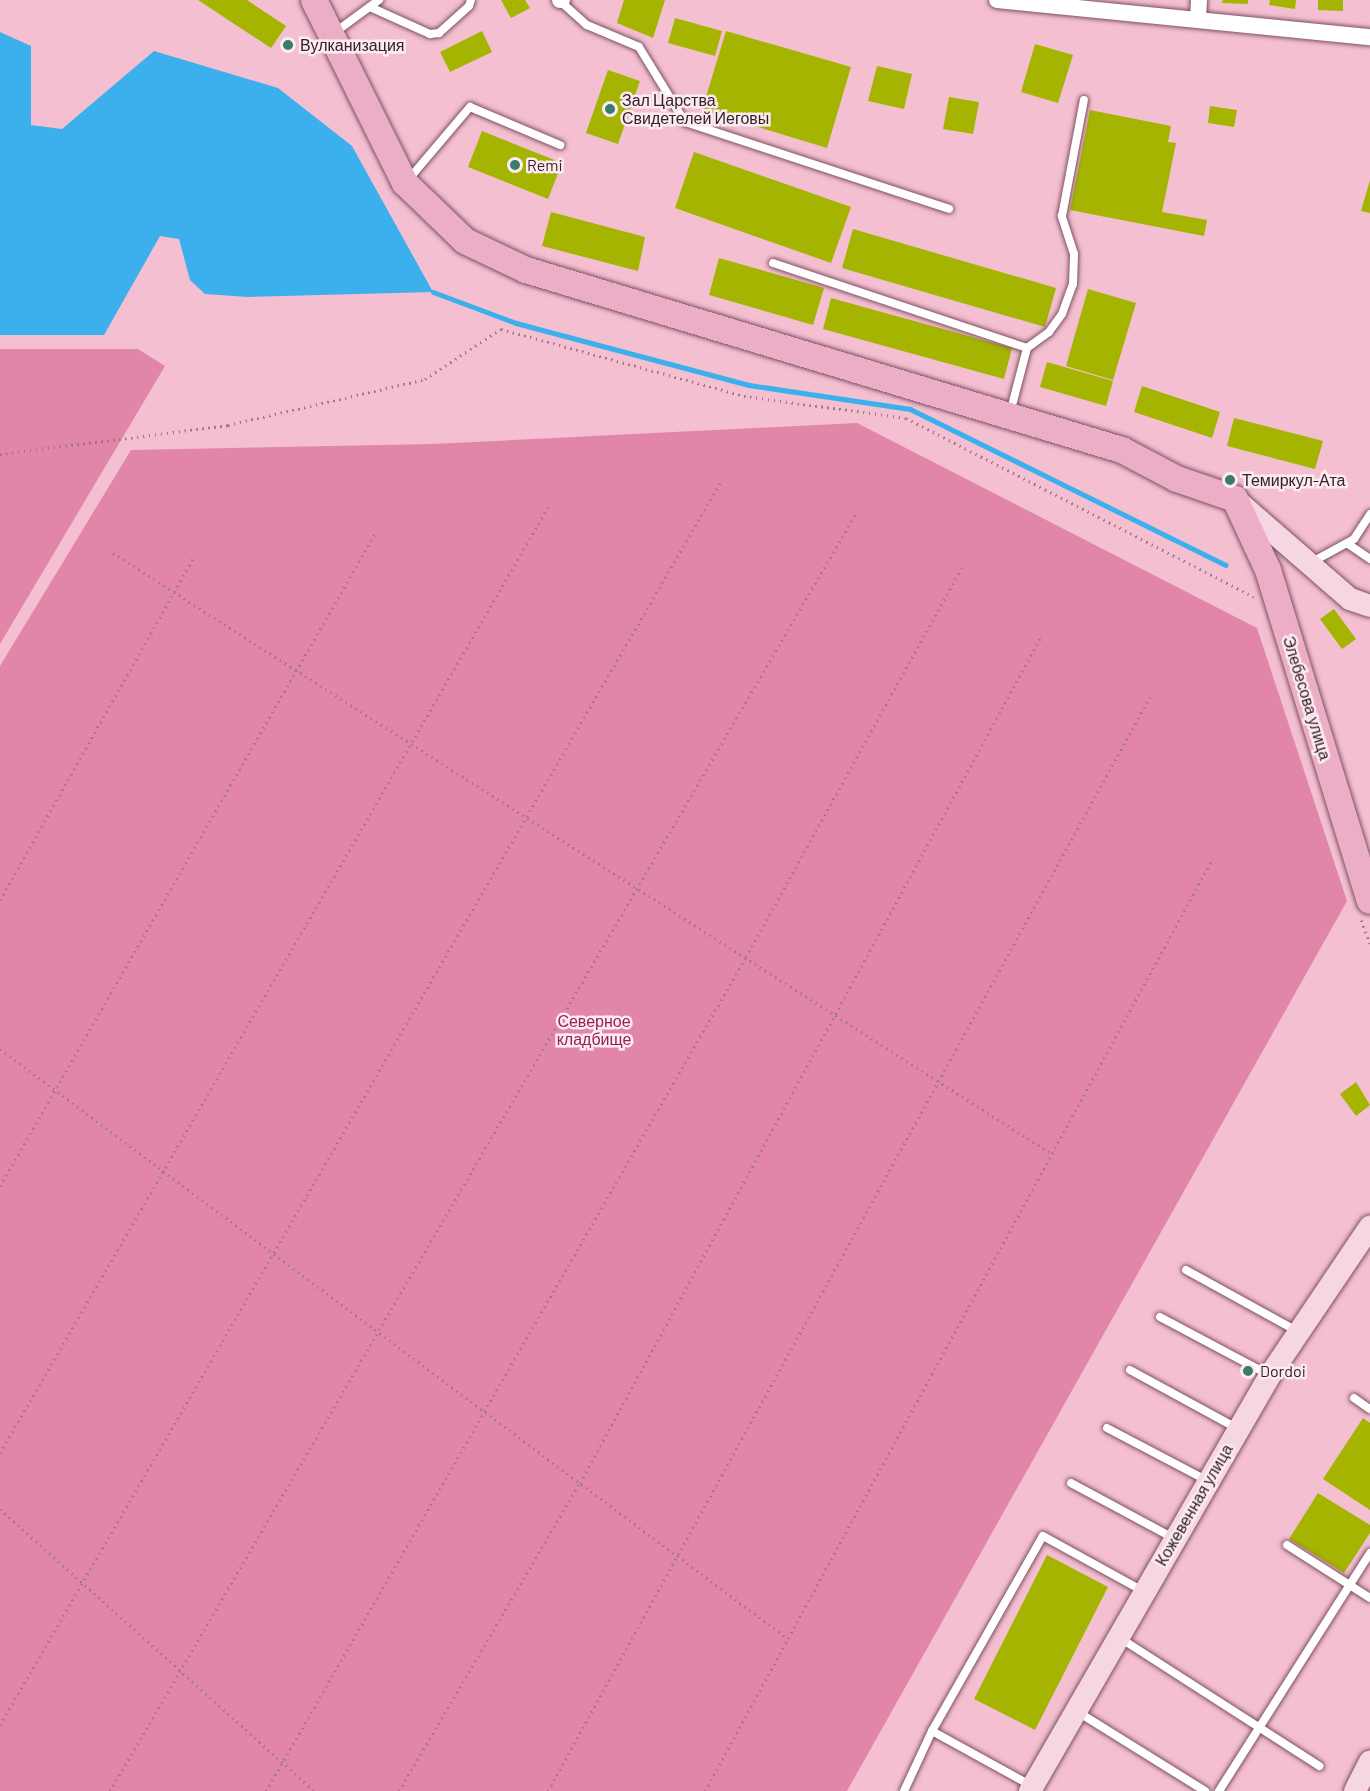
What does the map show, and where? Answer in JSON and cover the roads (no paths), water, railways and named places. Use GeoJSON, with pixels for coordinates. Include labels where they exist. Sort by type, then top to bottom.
{"type":"FeatureCollection","features":[{"type":"Feature","properties":{"kind":"main road"},"geometry":{"type":"LineString","coordinates":[[314,0],[405,183],[465,241],[526,270],[1122,450],[1177,479],[1235,499]]}},
{"type":"Feature","properties":{"kind":"main road","name":"Элебесова улица"},"geometry":{"type":"LineString","coordinates":[[1235,499],[1268,570],[1365,908]]}},
{"type":"Feature","properties":{"kind":"street"},"geometry":{"type":"LineString","coordinates":[[997,0],[1370,37]]}},
{"type":"Feature","properties":{"kind":"street"},"geometry":{"type":"LineString","coordinates":[[1198,19],[1199,0]]}},
{"type":"Feature","properties":{"kind":"street"},"geometry":{"type":"LineString","coordinates":[[1235,499],[1350,598],[1370,606]]}},
{"type":"Feature","properties":{"kind":"street","name":"Кожевенная улица"},"geometry":{"type":"LineString","coordinates":[[1035,1790],[1076,1711],[1270,1375],[1370,1227]]}},
{"type":"Feature","properties":{"kind":"street"},"geometry":{"type":"LineString","coordinates":[[1355,1791],[1370,1762]]}},
{"type":"Feature","properties":{"kind":"lane"},"geometry":{"type":"LineString","coordinates":[[331,35],[379,0]]}},
{"type":"Feature","properties":{"kind":"lane"},"geometry":{"type":"LineString","coordinates":[[370,7],[430,34],[439,33],[469,6],[471,0]]}},
{"type":"Feature","properties":{"kind":"lane"},"geometry":{"type":"LineString","coordinates":[[561,0],[587,25],[639,47],[685,122],[949,209]]}},
{"type":"Feature","properties":{"kind":"lane"},"geometry":{"type":"LineString","coordinates":[[1010,416],[1028,348],[1056,323],[1073,284],[1074,254],[1062,216],[1084,100]]}},
{"type":"Feature","properties":{"kind":"lane"},"geometry":{"type":"LineString","coordinates":[[405,183],[470,107],[560,145]]}},
{"type":"Feature","properties":{"kind":"lane"},"geometry":{"type":"LineString","coordinates":[[773,263],[1028,348]]}},
{"type":"Feature","properties":{"kind":"lane"},"geometry":{"type":"LineString","coordinates":[[1309,564],[1348,544],[1370,514]]}},
{"type":"Feature","properties":{"kind":"lane"},"geometry":{"type":"LineString","coordinates":[[1348,544],[1370,559]]}},
{"type":"Feature","properties":{"kind":"lane"},"geometry":{"type":"LineString","coordinates":[[1186,1270],[1298,1332]]}},
{"type":"Feature","properties":{"kind":"lane"},"geometry":{"type":"LineString","coordinates":[[1160,1317],[1270,1375]]}},
{"type":"Feature","properties":{"kind":"lane"},"geometry":{"type":"LineString","coordinates":[[1130,1370],[1238,1429]]}},
{"type":"Feature","properties":{"kind":"lane"},"geometry":{"type":"LineString","coordinates":[[1354,1398],[1370,1409]]}},
{"type":"Feature","properties":{"kind":"lane"},"geometry":{"type":"LineString","coordinates":[[1107,1428],[1208,1481]]}},
{"type":"Feature","properties":{"kind":"lane"},"geometry":{"type":"LineString","coordinates":[[1071,1483],[1175,1539]]}},
{"type":"Feature","properties":{"kind":"lane"},"geometry":{"type":"LineString","coordinates":[[904,1791],[932,1731],[1043,1536],[1144,1592]]}},
{"type":"Feature","properties":{"kind":"lane"},"geometry":{"type":"LineString","coordinates":[[1287,1545],[1370,1598]]}},
{"type":"Feature","properties":{"kind":"lane"},"geometry":{"type":"LineString","coordinates":[[1219,1791],[1370,1553]]}},
{"type":"Feature","properties":{"kind":"lane"},"geometry":{"type":"LineString","coordinates":[[1119,1637],[1319,1766]]}},
{"type":"Feature","properties":{"kind":"lane"},"geometry":{"type":"LineString","coordinates":[[1076,1711],[1205,1791]]}},
{"type":"Feature","properties":{"kind":"lane"},"geometry":{"type":"LineString","coordinates":[[932,1731],[1035,1790]]}},
{"type":"Feature","properties":{"kind":"water"},"geometry":{"type":"Polygon","coordinates":[[[0,32],[31,46],[31,125],[62,129],[154,51],[278,88],[352,146],[433,292],[248,297],[205,294],[190,280],[179,239],[160,236],[104,335],[0,335],[0,32]]]}},
{"type":"Feature","properties":{"kind":"waterway"},"geometry":{"type":"LineString","coordinates":[[433,292],[516,323],[749,385],[910,409],[1225,565]]}},
{"type":"Feature","properties":{"kind":"place","name":"Вулканизация"},"geometry":{"type":"Point","coordinates":[288,45]}},
{"type":"Feature","properties":{"kind":"place","name":"Зал Царства Свидетелей Иеговы"},"geometry":{"type":"Point","coordinates":[610,109]}},
{"type":"Feature","properties":{"kind":"place","name":"Remi"},"geometry":{"type":"Point","coordinates":[515,165]}},
{"type":"Feature","properties":{"kind":"place","name":"Темиркул-Ата"},"geometry":{"type":"Point","coordinates":[1230,480]}},
{"type":"Feature","properties":{"kind":"place","name":"Dordoi"},"geometry":{"type":"Point","coordinates":[1248,1371]}},
{"type":"Feature","properties":{"kind":"park label","name":"Северное кладбище"},"geometry":{"type":"Point","coordinates":[594,1030]}}]}
